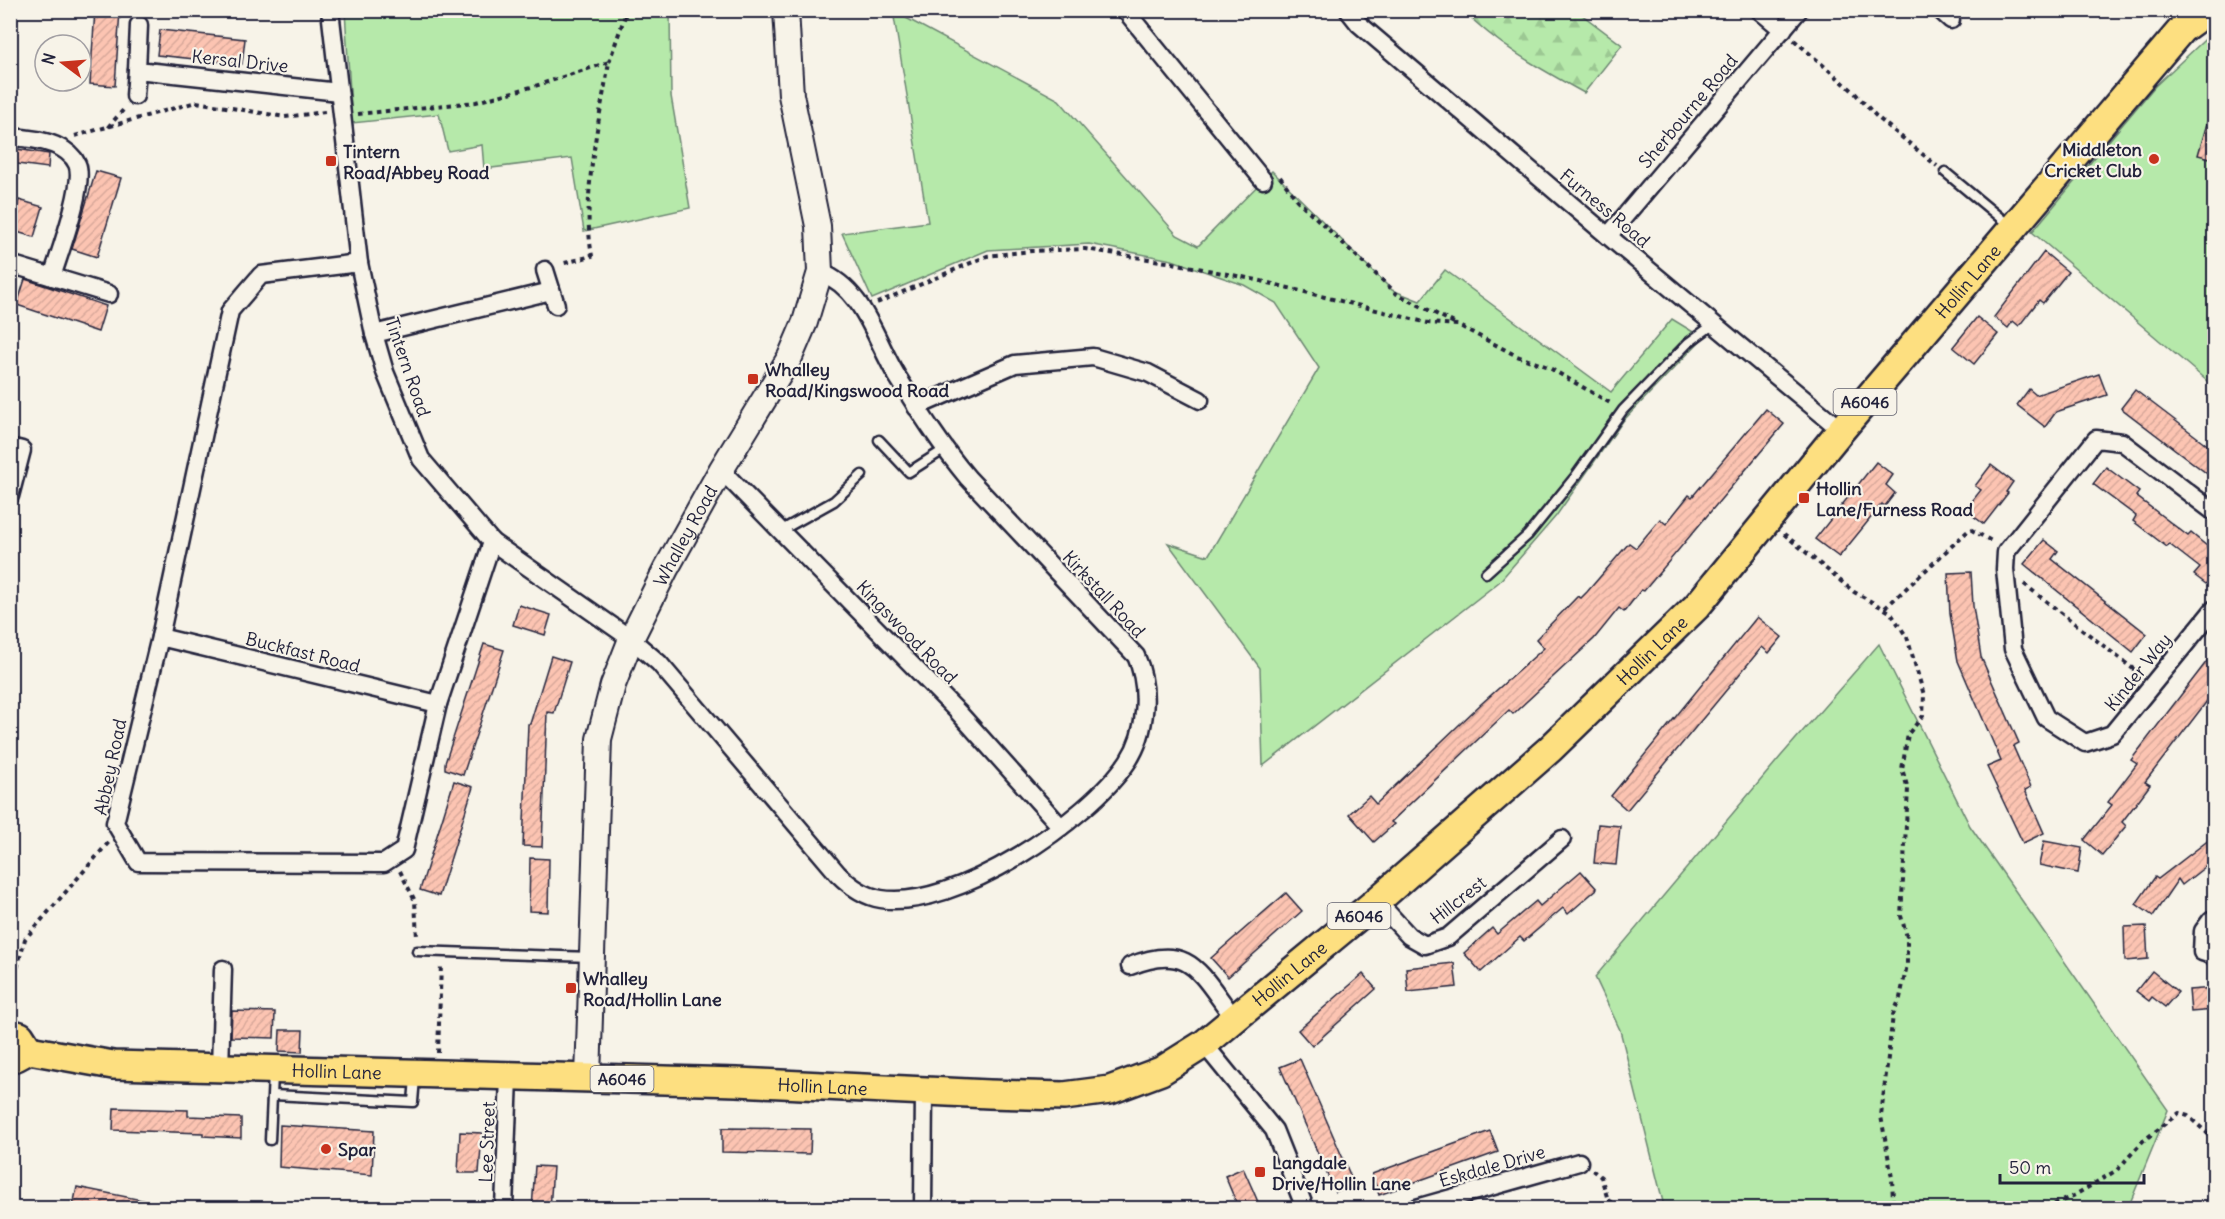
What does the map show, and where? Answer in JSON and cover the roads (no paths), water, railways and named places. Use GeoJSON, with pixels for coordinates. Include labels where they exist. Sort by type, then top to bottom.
{"type":"FeatureCollection","features":[{"type":"Feature","properties":{"kind":"main road","name":"Hollin Lane"},"geometry":{"type":"LineString","coordinates":[[17,1046],[113,1065],[220,1069],[273,1083],[426,1074],[737,1082],[1064,1096],[1110,1090],[1161,1071],[1204,1044],[1377,902],[1550,749],[1696,606],[1841,430],[2182,29],[2208,10]]}},
{"type":"Feature","properties":{"kind":"street","name":"Tintern Road"},"geometry":{"type":"LineString","coordinates":[[330,10],[359,263],[374,334],[385,372],[421,459],[492,542],[631,639]]}},
{"type":"Feature","properties":{"kind":"street","name":"Whalley Road"},"geometry":{"type":"LineString","coordinates":[[588,1078],[599,739],[610,695],[631,639],[666,569],[721,470],[790,357],[805,322],[819,272],[818,226],[791,94],[786,10]]}},
{"type":"Feature","properties":{"kind":"street"},"geometry":{"type":"LineString","coordinates":[[1125,10],[1263,180]]}},
{"type":"Feature","properties":{"kind":"street","name":"Furness Road"},"geometry":{"type":"LineString","coordinates":[[1348,10],[1359,24],[1608,237],[1841,430]]}},
{"type":"Feature","properties":{"kind":"street"},"geometry":{"type":"LineString","coordinates":[[1759,10],[1783,30]]}},
{"type":"Feature","properties":{"kind":"street","name":"Sherbourne Road"},"geometry":{"type":"LineString","coordinates":[[1608,237],[1799,10]]}},
{"type":"Feature","properties":{"kind":"street"},"geometry":{"type":"LineString","coordinates":[[135,96],[140,25]]}},
{"type":"Feature","properties":{"kind":"street","name":"Kersal Drive"},"geometry":{"type":"LineString","coordinates":[[137,69],[339,92]]}},
{"type":"Feature","properties":{"kind":"street"},"geometry":{"type":"LineString","coordinates":[[10,137],[51,143],[67,151],[78,164],[79,187],[52,277]]}},
{"type":"Feature","properties":{"kind":"street","name":"Abbey Road"},"geometry":{"type":"LineString","coordinates":[[359,263],[261,275],[230,311],[160,637],[115,824],[138,862],[384,863],[404,850],[438,705]]}},
{"type":"Feature","properties":{"kind":"street"},"geometry":{"type":"LineString","coordinates":[[10,264],[109,294]]}},
{"type":"Feature","properties":{"kind":"street"},"geometry":{"type":"LineString","coordinates":[[374,334],[553,298],[545,270]]}},
{"type":"Feature","properties":{"kind":"street","name":"Kirkstall Road"},"geometry":{"type":"LineString","coordinates":[[631,639],[671,675],[838,874],[865,894],[882,899],[907,899],[960,885],[1013,860],[1061,827],[1099,794],[1130,759],[1141,728],[1145,698],[1142,670],[1136,656],[968,478],[916,407],[862,309],[839,281],[819,272]]}},
{"type":"Feature","properties":{"kind":"street"},"geometry":{"type":"LineString","coordinates":[[916,407],[1015,364],[1093,357],[1148,373],[1200,400]]}},
{"type":"Feature","properties":{"kind":"street","name":"Kinder Way"},"geometry":{"type":"LineString","coordinates":[[2214,512],[2121,442],[2096,440],[2005,560],[2013,649],[2046,718],[2085,743],[2112,734],[2214,609]]}},
{"type":"Feature","properties":{"kind":"street"},"geometry":{"type":"LineString","coordinates":[[10,447],[22,450],[10,496]]}},
{"type":"Feature","properties":{"kind":"street","name":"Kingswood Road"},"geometry":{"type":"LineString","coordinates":[[721,470],[959,713],[1061,827]]}},
{"type":"Feature","properties":{"kind":"street"},"geometry":{"type":"LineString","coordinates":[[438,705],[492,542]]}},
{"type":"Feature","properties":{"kind":"street","name":"Buckfast Road"},"geometry":{"type":"LineString","coordinates":[[160,637],[438,705]]}},
{"type":"Feature","properties":{"kind":"street","name":"Hillcrest"},"geometry":{"type":"LineString","coordinates":[[1377,902],[1409,936],[1425,945],[1448,937],[1562,839]]}},
{"type":"Feature","properties":{"kind":"street"},"geometry":{"type":"LineString","coordinates":[[2214,920],[2211,920],[2203,931],[2202,952],[2214,956]]}},
{"type":"Feature","properties":{"kind":"street"},"geometry":{"type":"LineString","coordinates":[[1130,966],[1156,957],[1180,958],[1191,965],[1234,1019]]}},
{"type":"Feature","properties":{"kind":"street"},"geometry":{"type":"LineString","coordinates":[[220,1069],[222,969]]}},
{"type":"Feature","properties":{"kind":"street"},"geometry":{"type":"LineString","coordinates":[[1204,1044],[1274,1130],[1305,1209]]}},
{"type":"Feature","properties":{"kind":"street","name":"Lee Street"},"geometry":{"type":"LineString","coordinates":[[504,1209],[509,1077]]}},
{"type":"Feature","properties":{"kind":"street"},"geometry":{"type":"LineString","coordinates":[[923,1208],[924,1091]]}},
{"type":"Feature","properties":{"kind":"street","name":"Eskdale Drive"},"geometry":{"type":"LineString","coordinates":[[1416,1209],[1579,1161]]}},
{"type":"Feature","properties":{"kind":"lane"},"geometry":{"type":"LineString","coordinates":[[1945,172],[2013,228]]}},
{"type":"Feature","properties":{"kind":"lane"},"geometry":{"type":"LineString","coordinates":[[1486,573],[1528,535],[1575,477],[1623,410],[1688,343],[1714,324]]}},
{"type":"Feature","properties":{"kind":"lane"},"geometry":{"type":"LineString","coordinates":[[879,440],[909,472],[945,449]]}},
{"type":"Feature","properties":{"kind":"lane"},"geometry":{"type":"LineString","coordinates":[[782,530],[834,501],[862,475]]}},
{"type":"Feature","properties":{"kind":"lane"},"geometry":{"type":"LineString","coordinates":[[417,951],[591,957]]}},
{"type":"Feature","properties":{"kind":"lane"},"geometry":{"type":"LineString","coordinates":[[270,1140],[273,1083]]}},
{"type":"Feature","properties":{"kind":"place","name":"Middleton Cricket Club"},"geometry":{"type":"Point","coordinates":[2154,159]}},
{"type":"Feature","properties":{"kind":"place","name":"Tintern Road/Abbey Road"},"geometry":{"type":"Point","coordinates":[331,161]}},
{"type":"Feature","properties":{"kind":"place","name":"Whalley Road/Kingswood Road"},"geometry":{"type":"Point","coordinates":[753,379]}},
{"type":"Feature","properties":{"kind":"place","name":"Hollin Lane/Furness Road"},"geometry":{"type":"Point","coordinates":[1804,498]}},
{"type":"Feature","properties":{"kind":"place","name":"Whalley Road/Hollin Lane"},"geometry":{"type":"Point","coordinates":[571,988]}},
{"type":"Feature","properties":{"kind":"place","name":"Spar"},"geometry":{"type":"Point","coordinates":[326,1149]}},
{"type":"Feature","properties":{"kind":"place","name":"Langdale Drive/Hollin Lane"},"geometry":{"type":"Point","coordinates":[1260,1172]}}]}
